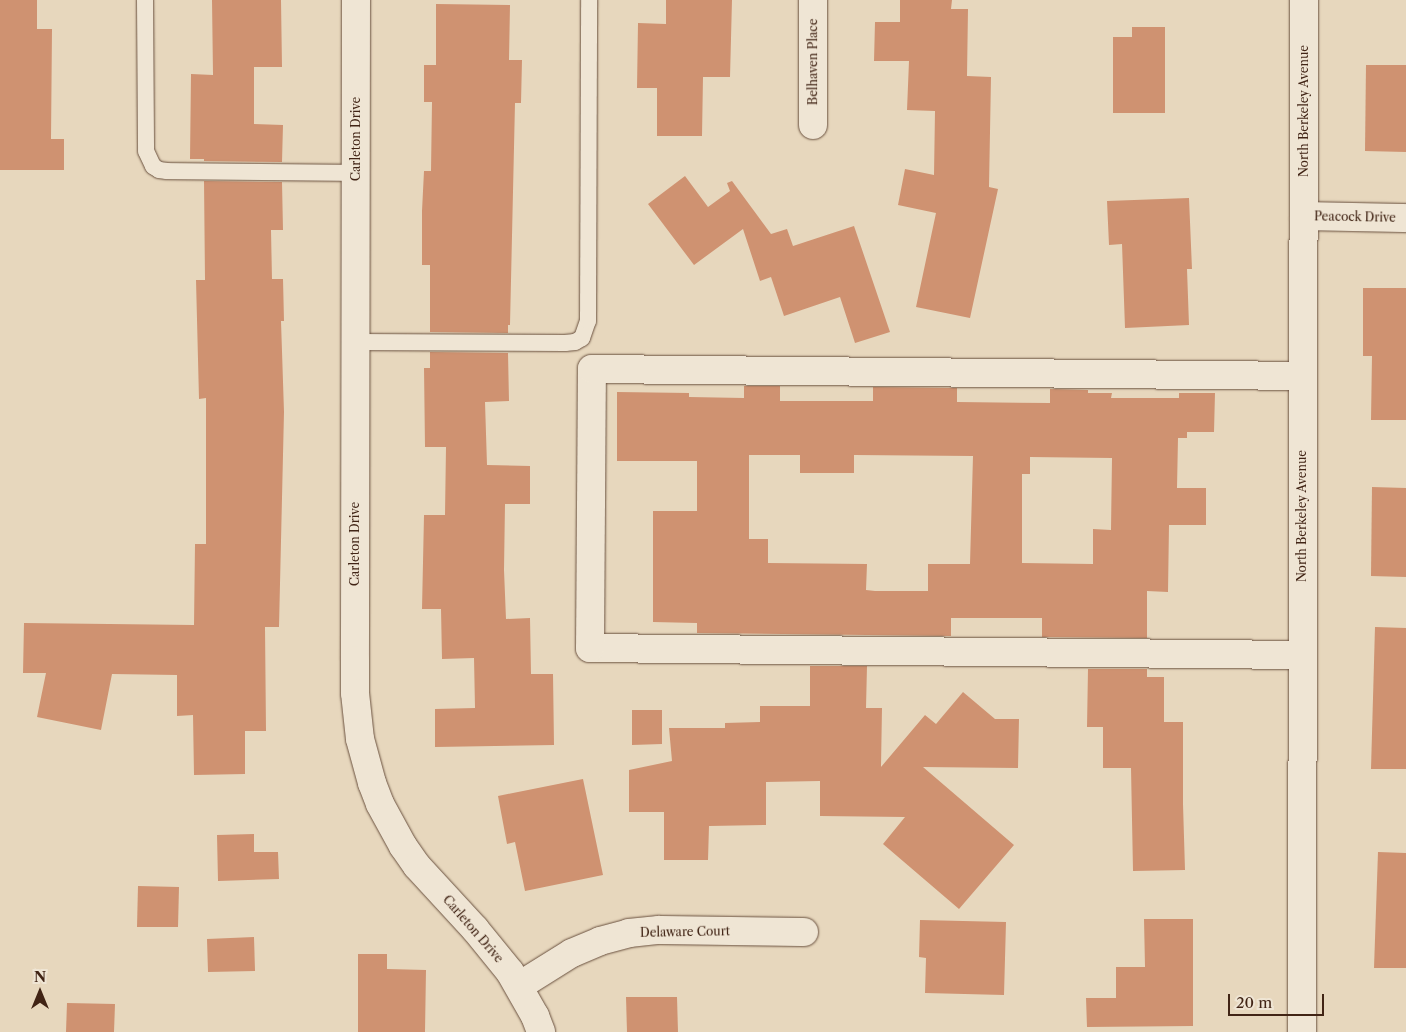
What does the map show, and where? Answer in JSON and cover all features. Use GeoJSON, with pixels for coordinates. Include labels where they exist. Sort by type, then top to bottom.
{"type":"FeatureCollection","features":[{"type":"Feature","properties":{"kind":"street","name":"Carleton Drive"},"geometry":{"type":"LineString","coordinates":[[356,0],[355,693],[360,739],[380,804],[408,852],[433,884],[491,947],[519,986],[541,1032]]}},
{"type":"Feature","properties":{"kind":"street","name":"Belhaven Place"},"geometry":{"type":"LineString","coordinates":[[813,0],[813,125]]}},
{"type":"Feature","properties":{"kind":"street","name":"North Berkeley Avenue"},"geometry":{"type":"LineString","coordinates":[[1302,1032],[1304,0]]}},
{"type":"Feature","properties":{"kind":"street","name":"Peacock Drive"},"geometry":{"type":"LineString","coordinates":[[1304,216],[1406,218]]}},
{"type":"Feature","properties":{"kind":"street"},"geometry":{"type":"LineString","coordinates":[[1302,655],[590,648],[590,638],[592,369],[1303,376]]}},
{"type":"Feature","properties":{"kind":"street","name":"Delaware Court"},"geometry":{"type":"LineString","coordinates":[[519,986],[572,953],[600,941],[629,933],[658,930],[804,932]]}},
{"type":"Feature","properties":{"kind":"lane"},"geometry":{"type":"LineString","coordinates":[[145,0],[146,151],[153,166],[158,170],[167,171],[356,173]]}},
{"type":"Feature","properties":{"kind":"lane"},"geometry":{"type":"LineString","coordinates":[[355,342],[565,343],[575,342],[582,338],[588,322],[589,0]]}},
{"type":"Feature","properties":{"kind":"building"},"geometry":{"type":"Polygon","coordinates":[[[0,0],[37,0],[37,29],[52,29],[51,139],[64,139],[64,170],[0,170],[0,0]]]}},
{"type":"Feature","properties":{"kind":"building"},"geometry":{"type":"Polygon","coordinates":[[[212,0],[281,0],[282,67],[254,67],[254,124],[283,125],[282,162],[204,161],[204,159],[190,159],[191,74],[213,75],[212,0]]]}},
{"type":"Feature","properties":{"kind":"building"},"geometry":{"type":"Polygon","coordinates":[[[666,0],[732,0],[730,77],[703,77],[702,136],[657,136],[657,88],[637,88],[638,23],[666,24],[666,0]]]}},
{"type":"Feature","properties":{"kind":"building"},"geometry":{"type":"Polygon","coordinates":[[[900,0],[952,0],[951,9],[968,9],[967,76],[991,77],[989,187],[998,189],[970,318],[916,307],[936,213],[898,205],[905,169],[934,175],[935,111],[907,110],[909,61],[874,61],[875,22],[900,22],[900,0]]]}},
{"type":"Feature","properties":{"kind":"building"},"geometry":{"type":"Polygon","coordinates":[[[436,4],[510,5],[509,60],[522,60],[521,103],[515,103],[510,325],[508,325],[508,333],[430,332],[430,265],[422,265],[422,211],[424,171],[431,171],[432,102],[424,102],[424,65],[436,65],[436,4]]]}},
{"type":"Feature","properties":{"kind":"building"},"geometry":{"type":"Polygon","coordinates":[[[1132,27],[1165,27],[1165,113],[1113,113],[1113,37],[1132,37],[1132,27]]]}},
{"type":"Feature","properties":{"kind":"building"},"geometry":{"type":"Polygon","coordinates":[[[1366,65],[1406,65],[1406,152],[1365,151],[1366,65]]]}},
{"type":"Feature","properties":{"kind":"building"},"geometry":{"type":"Polygon","coordinates":[[[685,176],[708,207],[730,191],[727,183],[732,181],[771,234],[787,229],[793,246],[854,226],[890,332],[855,343],[840,297],[784,316],[771,277],[760,281],[743,229],[694,265],[648,204],[685,176]]]}},
{"type":"Feature","properties":{"kind":"building"},"geometry":{"type":"Polygon","coordinates":[[[204,181],[282,182],[283,230],[271,230],[272,279],[283,279],[284,321],[281,321],[284,412],[279,627],[265,627],[266,731],[245,731],[245,774],[194,775],[193,715],[177,716],[177,675],[112,674],[101,730],[37,717],[46,673],[23,673],[24,623],[194,625],[195,544],[206,544],[206,398],[199,399],[196,280],[205,280],[204,181]]]}},
{"type":"Feature","properties":{"kind":"building"},"geometry":{"type":"Polygon","coordinates":[[[1189,198],[1192,269],[1187,269],[1189,325],[1125,328],[1122,244],[1109,245],[1107,201],[1189,198]]]}},
{"type":"Feature","properties":{"kind":"building"},"geometry":{"type":"Polygon","coordinates":[[[1363,288],[1406,288],[1406,420],[1371,420],[1372,356],[1363,356],[1363,288]]]}},
{"type":"Feature","properties":{"kind":"building"},"geometry":{"type":"Polygon","coordinates":[[[430,352],[508,353],[509,401],[485,402],[487,465],[530,466],[530,504],[505,504],[504,570],[506,619],[530,618],[531,674],[553,674],[554,745],[435,747],[435,709],[475,708],[474,658],[442,659],[441,609],[422,609],[424,515],[445,515],[446,447],[425,447],[424,368],[430,368],[430,352]]]}},
{"type":"Feature","properties":{"kind":"building"},"geometry":{"type":"Polygon","coordinates":[[[744,386],[780,386],[780,401],[873,401],[873,387],[957,388],[957,402],[1050,403],[1050,389],[1088,390],[1088,393],[1112,393],[1111,398],[1179,398],[1179,393],[1215,393],[1214,432],[1187,432],[1187,438],[1178,438],[1177,488],[1206,488],[1206,525],[1169,525],[1168,592],[1147,591],[1147,638],[1042,637],[1042,618],[951,618],[951,636],[697,633],[697,623],[653,622],[653,511],[697,511],[697,461],[617,461],[617,392],[689,393],[689,397],[744,398],[744,386]],[[749,455],[749,539],[768,539],[768,563],[867,564],[866,590],[875,591],[928,591],[928,564],[970,564],[973,456],[854,455],[854,473],[800,473],[800,455],[749,455]],[[1030,457],[1030,474],[1022,474],[1022,563],[1093,564],[1093,529],[1111,530],[1112,458],[1030,457]]]}},
{"type":"Feature","properties":{"kind":"building"},"geometry":{"type":"Polygon","coordinates":[[[1372,487],[1406,488],[1406,577],[1371,576],[1372,487]]]}},
{"type":"Feature","properties":{"kind":"building"},"geometry":{"type":"Polygon","coordinates":[[[1375,627],[1406,628],[1406,769],[1371,769],[1375,627]]]}},
{"type":"Feature","properties":{"kind":"building"},"geometry":{"type":"Polygon","coordinates":[[[810,666],[867,666],[866,708],[882,708],[881,767],[925,715],[936,724],[963,692],[995,719],[1019,719],[1018,768],[923,767],[1014,845],[959,909],[883,844],[905,817],[820,816],[820,781],[766,782],[766,825],[709,826],[708,860],[664,860],[664,812],[629,812],[629,770],[672,761],[669,728],[725,728],[725,723],[760,722],[760,706],[810,706],[810,666]]]}},
{"type":"Feature","properties":{"kind":"building"},"geometry":{"type":"Polygon","coordinates":[[[1088,669],[1147,669],[1147,677],[1164,677],[1164,722],[1183,722],[1185,870],[1133,871],[1131,768],[1103,768],[1103,727],[1087,727],[1088,669]]]}},
{"type":"Feature","properties":{"kind":"building"},"geometry":{"type":"Polygon","coordinates":[[[632,710],[662,710],[662,744],[632,745],[632,710]]]}},
{"type":"Feature","properties":{"kind":"building"},"geometry":{"type":"Polygon","coordinates":[[[583,779],[603,875],[525,891],[515,842],[507,844],[498,796],[583,779]]]}},
{"type":"Feature","properties":{"kind":"building"},"geometry":{"type":"Polygon","coordinates":[[[254,834],[254,852],[278,852],[279,879],[218,881],[217,835],[254,834]]]}},
{"type":"Feature","properties":{"kind":"building"},"geometry":{"type":"Polygon","coordinates":[[[1378,852],[1406,853],[1406,968],[1374,968],[1378,852]]]}},
{"type":"Feature","properties":{"kind":"building"},"geometry":{"type":"Polygon","coordinates":[[[138,886],[179,887],[178,927],[137,927],[138,886]]]}},
{"type":"Feature","properties":{"kind":"building"},"geometry":{"type":"Polygon","coordinates":[[[1144,919],[1193,919],[1193,1026],[1087,1027],[1086,998],[1116,998],[1116,967],[1145,967],[1144,919]]]}},
{"type":"Feature","properties":{"kind":"building"},"geometry":{"type":"Polygon","coordinates":[[[920,920],[1006,922],[1004,995],[925,993],[926,958],[919,957],[920,920]]]}},
{"type":"Feature","properties":{"kind":"building"},"geometry":{"type":"Polygon","coordinates":[[[254,937],[255,971],[208,972],[207,939],[254,937]]]}},
{"type":"Feature","properties":{"kind":"building"},"geometry":{"type":"Polygon","coordinates":[[[358,954],[387,954],[387,969],[426,970],[425,1032],[358,1032],[358,954]]]}},
{"type":"Feature","properties":{"kind":"building"},"geometry":{"type":"Polygon","coordinates":[[[626,997],[677,997],[678,1032],[627,1032],[626,997]]]}},
{"type":"Feature","properties":{"kind":"building"},"geometry":{"type":"Polygon","coordinates":[[[67,1003],[115,1004],[114,1032],[66,1032],[67,1003]]]}}]}
